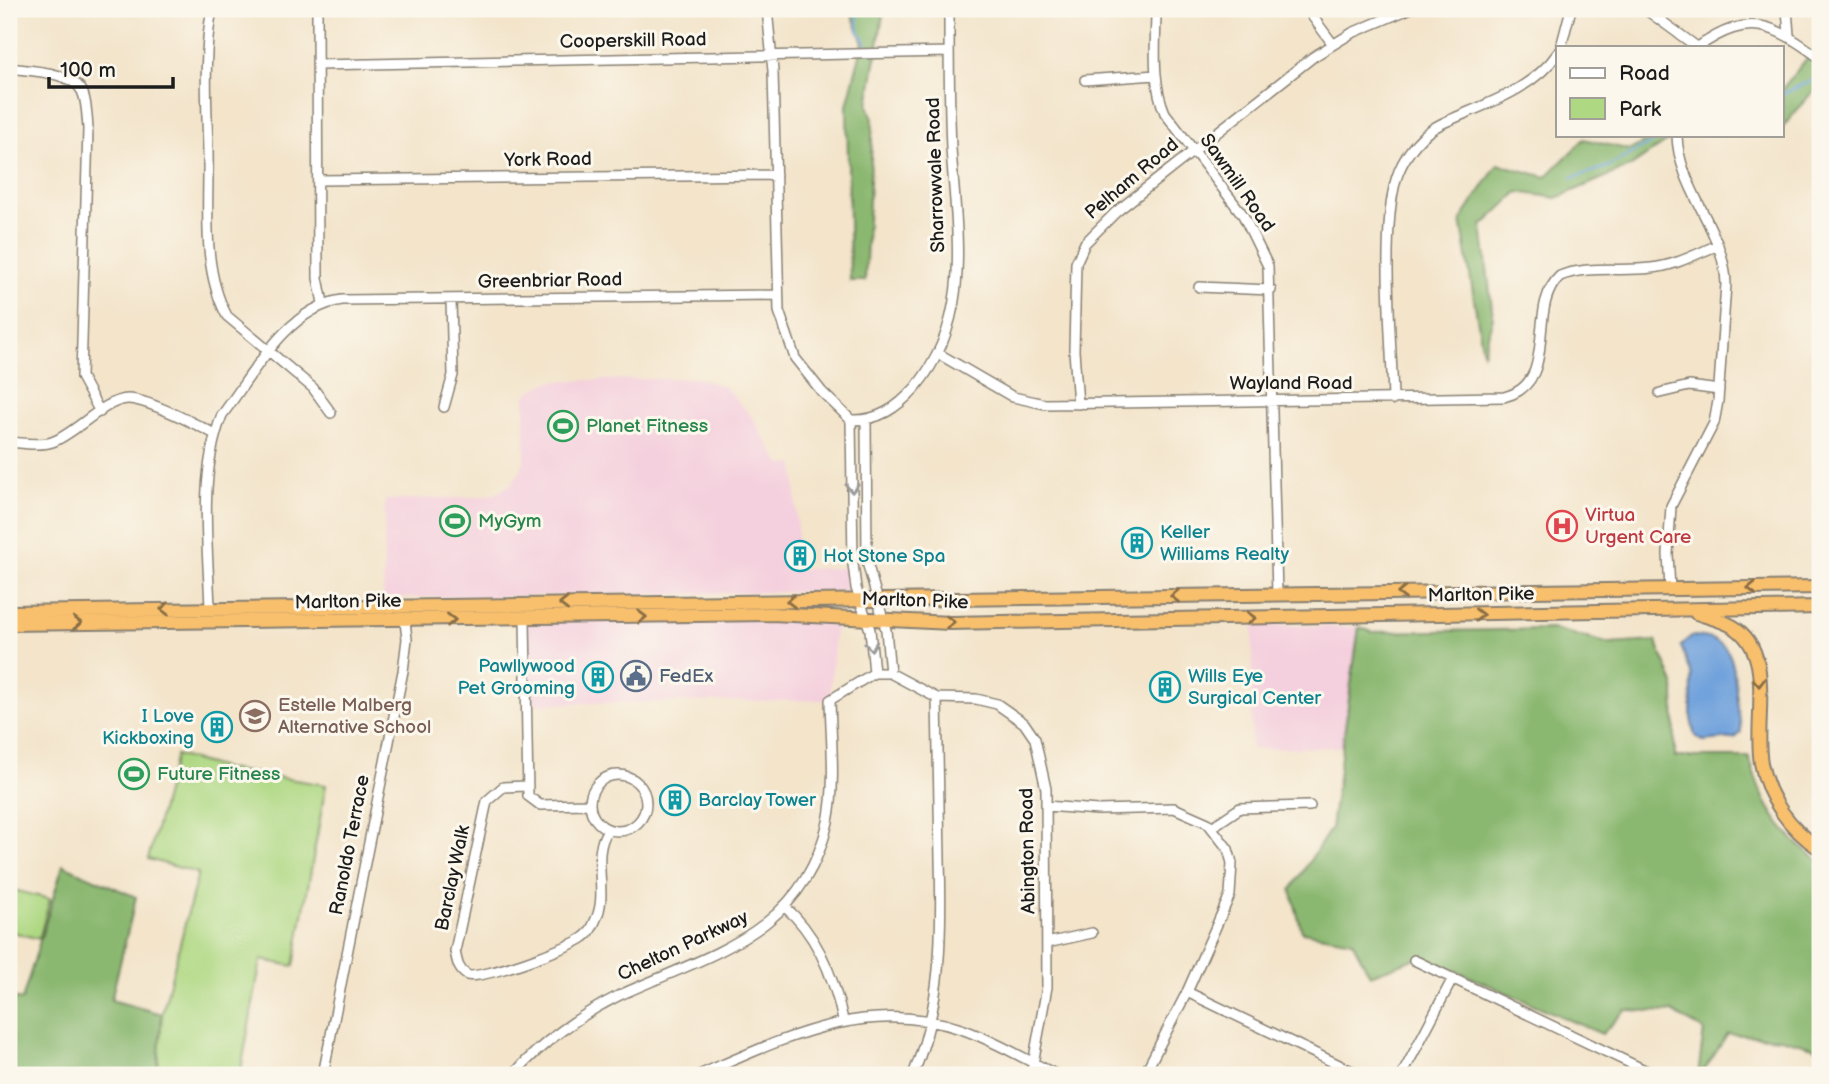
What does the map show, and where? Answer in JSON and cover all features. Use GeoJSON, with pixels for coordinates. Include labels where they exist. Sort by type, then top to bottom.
{"type":"FeatureCollection","features":[{"type":"Feature","properties":{"kind":"highway","name":"Marlton Pike"},"geometry":{"type":"LineString","coordinates":[[9,612],[381,607],[879,610],[1277,594],[1820,587]]}},
{"type":"Feature","properties":{"kind":"highway"},"geometry":{"type":"LineString","coordinates":[[226,623],[267,617],[369,615],[378,612],[381,607]]}},
{"type":"Feature","properties":{"kind":"highway","name":"Marlton Pike"},"geometry":{"type":"LineString","coordinates":[[9,624],[836,615],[863,610],[1112,620],[1820,607]]}},
{"type":"Feature","properties":{"kind":"highway"},"geometry":{"type":"LineString","coordinates":[[1683,609],[1732,626],[1750,647],[1759,675],[1759,745],[1763,771],[1773,798],[1787,820],[1820,849]]}},
{"type":"Feature","properties":{"kind":"street"},"geometry":{"type":"LineString","coordinates":[[212,9],[206,66],[209,257],[219,302],[227,316],[269,354],[313,388],[331,413]]}},
{"type":"Feature","properties":{"kind":"street"},"geometry":{"type":"LineString","coordinates":[[210,609],[207,484],[215,433],[222,415],[295,321],[323,303],[318,278],[317,9]]}},
{"type":"Feature","properties":{"kind":"street"},"geometry":{"type":"LineString","coordinates":[[766,9],[771,55],[778,295],[785,337],[795,358],[822,392],[859,420],[867,562],[879,610],[882,673]]}},
{"type":"Feature","properties":{"kind":"street","name":"Sharrowvale Road"},"geometry":{"type":"LineString","coordinates":[[859,420],[881,416],[900,402],[929,371],[951,325],[959,250],[949,9]]}},
{"type":"Feature","properties":{"kind":"street","name":"Sawmill Road"},"geometry":{"type":"LineString","coordinates":[[1156,9],[1156,75],[1165,113],[1255,235],[1268,266],[1271,290],[1277,594]]}},
{"type":"Feature","properties":{"kind":"street"},"geometry":{"type":"LineString","coordinates":[[1307,9],[1332,43]]}},
{"type":"Feature","properties":{"kind":"street","name":"Pelham Road"},"geometry":{"type":"LineString","coordinates":[[1078,404],[1074,351],[1076,263],[1080,252],[1094,233],[1116,212],[1332,43],[1409,9]]}},
{"type":"Feature","properties":{"kind":"street"},"geometry":{"type":"LineString","coordinates":[[1561,46],[1571,9]]}},
{"type":"Feature","properties":{"kind":"street"},"geometry":{"type":"LineString","coordinates":[[1645,9],[1697,46]]}},
{"type":"Feature","properties":{"kind":"street"},"geometry":{"type":"LineString","coordinates":[[1787,9],[1789,35]]}},
{"type":"Feature","properties":{"kind":"street"},"geometry":{"type":"LineString","coordinates":[[1700,46],[1728,29],[1746,24],[1770,26],[1789,35],[1820,58]]}},
{"type":"Feature","properties":{"kind":"street","name":"Cooperskill Road"},"geometry":{"type":"LineString","coordinates":[[318,65],[949,52]]}},
{"type":"Feature","properties":{"kind":"street"},"geometry":{"type":"LineString","coordinates":[[1393,400],[1390,244],[1394,189],[1399,170],[1423,134],[1528,83],[1556,55]]}},
{"type":"Feature","properties":{"kind":"street"},"geometry":{"type":"LineString","coordinates":[[9,68],[65,78],[76,83],[85,100],[88,129],[81,377],[100,412]]}},
{"type":"Feature","properties":{"kind":"street"},"geometry":{"type":"LineString","coordinates":[[1085,80],[1156,75]]}},
{"type":"Feature","properties":{"kind":"street"},"geometry":{"type":"LineString","coordinates":[[1670,589],[1668,554],[1671,506],[1714,423],[1719,390],[1726,284],[1726,271],[1718,245],[1684,167],[1678,136]]}},
{"type":"Feature","properties":{"kind":"street","name":"York Road"},"geometry":{"type":"LineString","coordinates":[[319,180],[776,175]]}},
{"type":"Feature","properties":{"kind":"street","name":"Wayland Road"},"geometry":{"type":"LineString","coordinates":[[939,354],[1017,398],[1045,404],[1504,397],[1525,388],[1537,365],[1548,291],[1560,276],[1591,269],[1653,268],[1673,264],[1718,245]]}},
{"type":"Feature","properties":{"kind":"street"},"geometry":{"type":"LineString","coordinates":[[1199,287],[1271,290]]}},
{"type":"Feature","properties":{"kind":"street","name":"Greenbriar Road"},"geometry":{"type":"LineString","coordinates":[[323,303],[778,295]]}},
{"type":"Feature","properties":{"kind":"street"},"geometry":{"type":"LineString","coordinates":[[444,407],[453,375],[452,300]]}},
{"type":"Feature","properties":{"kind":"street"},"geometry":{"type":"LineString","coordinates":[[1660,393],[1689,386],[1719,390]]}},
{"type":"Feature","properties":{"kind":"street"},"geometry":{"type":"LineString","coordinates":[[9,442],[49,443],[100,412],[128,399],[171,413],[215,433]]}},
{"type":"Feature","properties":{"kind":"street"},"geometry":{"type":"LineString","coordinates":[[859,420],[853,564],[863,610],[882,673],[937,698],[942,941],[937,993],[931,1021],[913,1075]]}},
{"type":"Feature","properties":{"kind":"street"},"geometry":{"type":"LineString","coordinates":[[525,619],[528,797],[537,804],[590,804]]}},
{"type":"Feature","properties":{"kind":"street","name":"Ranoldo Terrace"},"geometry":{"type":"LineString","coordinates":[[323,1075],[404,671],[407,639],[405,621]]}},
{"type":"Feature","properties":{"kind":"street","name":"Chelton Parkway"},"geometry":{"type":"LineString","coordinates":[[513,1075],[579,1018],[617,997],[747,939],[785,907],[815,861],[828,822],[832,778],[830,700],[882,673]]}},
{"type":"Feature","properties":{"kind":"street","name":"Abington Road"},"geometry":{"type":"LineString","coordinates":[[937,698],[976,699],[997,705],[1024,723],[1040,755],[1046,806],[1047,987],[1031,1075]]}},
{"type":"Feature","properties":{"kind":"street"},"geometry":{"type":"LineString","coordinates":[[612,775],[626,776],[642,787],[647,805],[640,822],[627,830],[608,830],[595,820],[590,804],[597,785],[612,775]]}},
{"type":"Feature","properties":{"kind":"street","name":"Barclay Walk"},"geometry":{"type":"LineString","coordinates":[[526,786],[503,787],[487,801],[455,951],[459,968],[468,976],[496,973],[585,937],[597,917],[601,840],[608,830]]}},
{"type":"Feature","properties":{"kind":"street"},"geometry":{"type":"LineString","coordinates":[[1046,806],[1098,810],[1174,808],[1192,813],[1212,827],[1227,849],[1232,863],[1230,895],[1186,992],[1144,1075]]}},
{"type":"Feature","properties":{"kind":"street"},"geometry":{"type":"LineString","coordinates":[[1212,827],[1240,808],[1310,806]]}},
{"type":"Feature","properties":{"kind":"street"},"geometry":{"type":"LineString","coordinates":[[785,907],[808,928],[817,943],[843,1020]]}},
{"type":"Feature","properties":{"kind":"street"},"geometry":{"type":"LineString","coordinates":[[1047,943],[1092,933]]}},
{"type":"Feature","properties":{"kind":"street"},"geometry":{"type":"LineString","coordinates":[[1414,960],[1655,1075]]}},
{"type":"Feature","properties":{"kind":"street"},"geometry":{"type":"LineString","coordinates":[[1402,1075],[1453,978]]}},
{"type":"Feature","properties":{"kind":"street"},"geometry":{"type":"LineString","coordinates":[[1186,992],[1360,1075]]}},
{"type":"Feature","properties":{"kind":"street"},"geometry":{"type":"LineString","coordinates":[[699,1075],[799,1034],[843,1020],[876,1017],[931,1021],[963,1030],[1058,1075]]}},
{"type":"Feature","properties":{"kind":"shaded area"},"geometry":{"type":"Polygon","coordinates":[[[698,378],[725,387],[753,418],[781,465],[795,464],[798,569],[848,568],[846,591],[383,598],[385,500],[477,497],[495,494],[511,484],[520,472],[525,456],[525,397],[532,390],[552,381],[698,378]]]}},
{"type":"Feature","properties":{"kind":"shaded area"},"geometry":{"type":"Polygon","coordinates":[[[836,615],[830,700],[525,704],[525,619],[836,615]]]}},
{"type":"Feature","properties":{"kind":"shaded area"},"geometry":{"type":"Polygon","coordinates":[[[1253,625],[1359,627],[1342,747],[1251,749],[1253,625]]]}},
{"type":"Feature","properties":{"kind":"green space"},"geometry":{"type":"Polygon","coordinates":[[[850,9],[884,9],[868,105],[873,119],[865,281],[850,281],[847,105],[863,43],[850,9]]]}},
{"type":"Feature","properties":{"kind":"green space"},"geometry":{"type":"Polygon","coordinates":[[[1820,42],[1820,83],[1784,126],[1784,87],[1820,42]]]}},
{"type":"Feature","properties":{"kind":"green space"},"geometry":{"type":"Polygon","coordinates":[[[1655,136],[1675,136],[1631,166],[1557,198],[1518,192],[1482,226],[1493,317],[1483,354],[1461,220],[1498,164],[1546,177],[1584,139],[1630,150],[1655,136]]]}},
{"type":"Feature","properties":{"kind":"green space"},"geometry":{"type":"Polygon","coordinates":[[[1359,627],[1372,632],[1553,629],[1610,644],[1656,641],[1674,684],[1675,757],[1749,757],[1760,789],[1774,816],[1794,840],[1820,861],[1820,1049],[1781,1038],[1728,1034],[1701,1075],[1698,1075],[1704,1030],[1672,1012],[1625,1010],[1602,1034],[1422,956],[1370,975],[1352,941],[1302,932],[1291,890],[1331,828],[1359,627]]]}},
{"type":"Feature","properties":{"kind":"green space"},"geometry":{"type":"Polygon","coordinates":[[[176,755],[227,769],[326,785],[294,966],[261,960],[240,1075],[181,1075],[158,1070],[162,1014],[198,873],[148,859],[176,755]]]}},
{"type":"Feature","properties":{"kind":"green space"},"geometry":{"type":"Polygon","coordinates":[[[63,865],[136,897],[111,1000],[162,1014],[157,1075],[9,1075],[9,997],[22,1000],[63,865]]]}},
{"type":"Feature","properties":{"kind":"green space"},"geometry":{"type":"Polygon","coordinates":[[[9,889],[50,899],[39,939],[9,931],[9,889]]]}},
{"type":"Feature","properties":{"kind":"water"},"geometry":{"type":"Polygon","coordinates":[[[1692,636],[1717,642],[1730,656],[1741,729],[1741,733],[1735,738],[1703,741],[1695,736],[1691,719],[1692,676],[1681,646],[1692,636]]]}},
{"type":"Feature","properties":{"kind":"waterway"},"geometry":{"type":"LineString","coordinates":[[856,9],[859,32],[867,45]]}},
{"type":"Feature","properties":{"kind":"waterway"},"geometry":{"type":"LineString","coordinates":[[1784,93],[1820,77]]}},
{"type":"Feature","properties":{"kind":"waterway"},"geometry":{"type":"LineString","coordinates":[[1572,178],[1607,167],[1664,136]]}},
{"type":"Feature","properties":{"kind":"place","name":"Planet Fitness"},"geometry":{"type":"Point","coordinates":[563,426]}},
{"type":"Feature","properties":{"kind":"place","name":"MyGym"},"geometry":{"type":"Point","coordinates":[455,521]}},
{"type":"Feature","properties":{"kind":"place","name":"Virtua Urgent Care"},"geometry":{"type":"Point","coordinates":[1562,526]}},
{"type":"Feature","properties":{"kind":"place","name":"Keller Williams Realty"},"geometry":{"type":"Point","coordinates":[1137,543]}},
{"type":"Feature","properties":{"kind":"place","name":"Hot Stone Spa"},"geometry":{"type":"Point","coordinates":[800,556]}},
{"type":"Feature","properties":{"kind":"place","name":"FedEx"},"geometry":{"type":"Point","coordinates":[636,676]}},
{"type":"Feature","properties":{"kind":"place","name":"Pawllywood Pet Grooming"},"geometry":{"type":"Point","coordinates":[598,677]}},
{"type":"Feature","properties":{"kind":"place","name":"Wills Eye Surgical Center"},"geometry":{"type":"Point","coordinates":[1165,687]}},
{"type":"Feature","properties":{"kind":"place","name":"Estelle Malberg Alternative School"},"geometry":{"type":"Point","coordinates":[255,716]}},
{"type":"Feature","properties":{"kind":"place","name":"I Love Kickboxing"},"geometry":{"type":"Point","coordinates":[217,727]}},
{"type":"Feature","properties":{"kind":"place","name":"Future Fitness"},"geometry":{"type":"Point","coordinates":[134,774]}},
{"type":"Feature","properties":{"kind":"place","name":"Barclay Tower"},"geometry":{"type":"Point","coordinates":[675,800]}}]}
